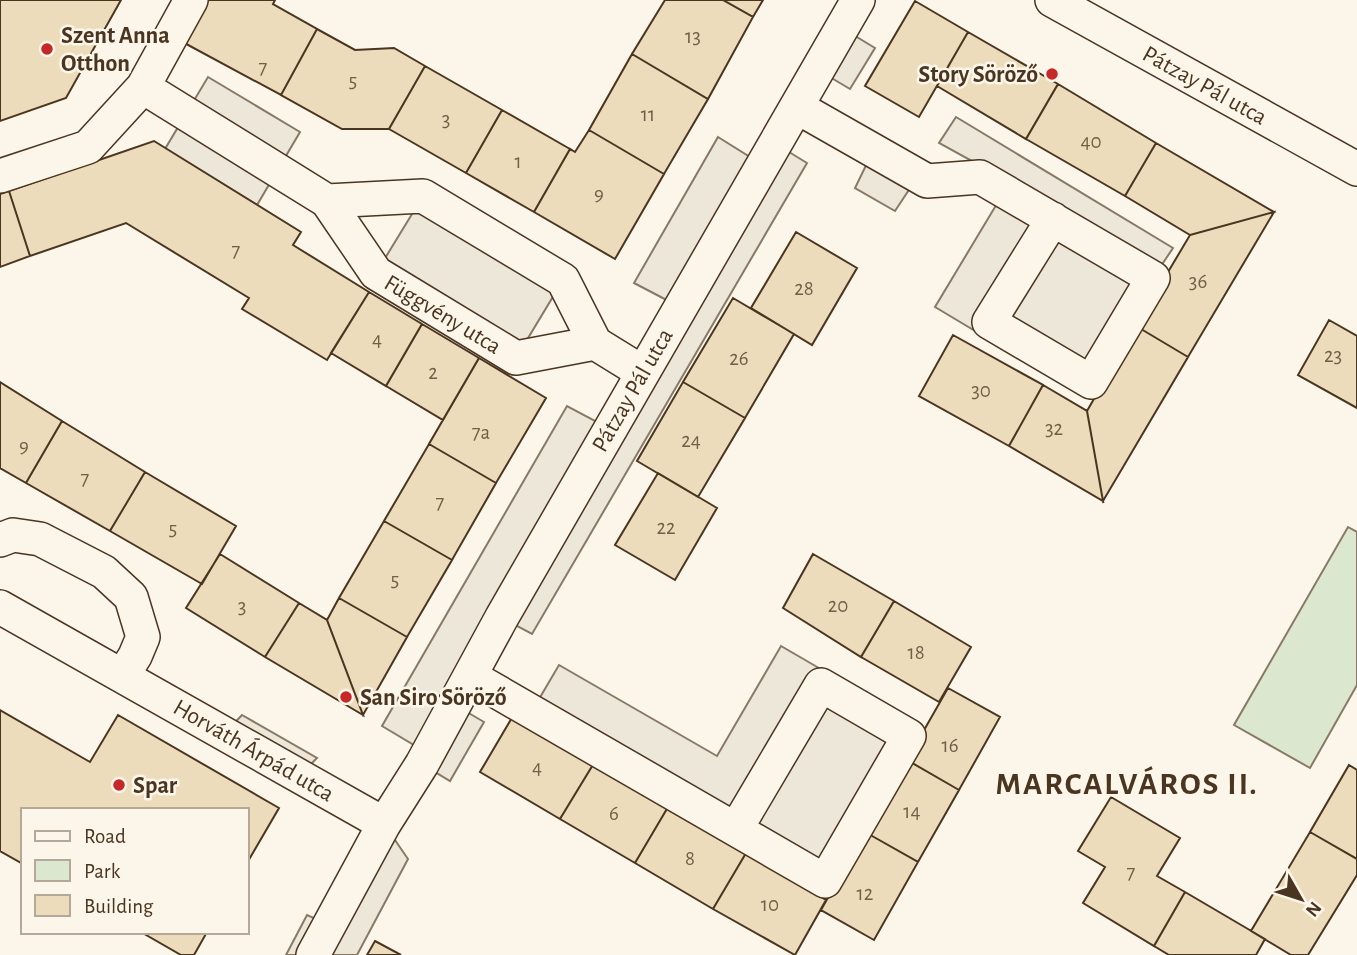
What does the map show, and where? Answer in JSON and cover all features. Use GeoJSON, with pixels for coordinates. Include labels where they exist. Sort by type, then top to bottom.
{"type":"FeatureCollection","features":[{"type":"Feature","properties":{"kind":"street"},"geometry":{"type":"LineString","coordinates":[[0,176],[88,147],[143,87],[191,0]]}},
{"type":"Feature","properties":{"kind":"street","name":"Pátzay Pál utca"},"geometry":{"type":"LineString","coordinates":[[313,955],[384,824],[422,764],[642,372],[859,0]]}},
{"type":"Feature","properties":{"kind":"street","name":"Pátzay Pál utca"},"geometry":{"type":"LineString","coordinates":[[1052,0],[1357,169]]}},
{"type":"Feature","properties":{"kind":"street","name":"Függvény utca"},"geometry":{"type":"LineString","coordinates":[[143,87],[327,201],[376,273],[516,358],[595,343]]}},
{"type":"Feature","properties":{"kind":"street"},"geometry":{"type":"LineString","coordinates":[[797,107],[927,181],[980,177],[1053,219],[1153,278],[1091,382],[989,323],[1053,219]]}},
{"type":"Feature","properties":{"kind":"street"},"geometry":{"type":"LineString","coordinates":[[327,201],[423,196],[562,280],[595,343],[642,372]]}},
{"type":"Feature","properties":{"kind":"street"},"geometry":{"type":"LineString","coordinates":[[0,540],[13,535],[40,539],[104,572],[131,597],[143,636],[123,675]]}},
{"type":"Feature","properties":{"kind":"street","name":"Horváth Árpád utca"},"geometry":{"type":"LineString","coordinates":[[0,607],[384,824]]}},
{"type":"Feature","properties":{"kind":"street"},"geometry":{"type":"LineString","coordinates":[[470,676],[825,881],[909,736],[821,685],[736,829]]}},
{"type":"Feature","properties":{"kind":"green space"},"geometry":{"type":"Polygon","coordinates":[[[1348,527],[1357,532],[1357,685],[1310,768],[1234,725],[1348,527]]]}},
{"type":"Feature","properties":{"kind":"shaded area"},"geometry":{"type":"Polygon","coordinates":[[[842,28],[875,48],[850,89],[818,70],[842,28]]]}},
{"type":"Feature","properties":{"kind":"shaded area"},"geometry":{"type":"Polygon","coordinates":[[[208,77],[300,132],[257,205],[165,149],[208,77]]]}},
{"type":"Feature","properties":{"kind":"shaded area"},"geometry":{"type":"Polygon","coordinates":[[[956,117],[1173,248],[1084,396],[935,307],[1010,182],[939,143],[956,117]]]}},
{"type":"Feature","properties":{"kind":"shaded area"},"geometry":{"type":"Polygon","coordinates":[[[718,137],[763,165],[776,144],[807,163],[532,634],[502,618],[455,705],[484,722],[450,781],[422,764],[427,753],[382,726],[567,406],[610,429],[680,307],[634,283],[718,137]]]}},
{"type":"Feature","properties":{"kind":"shaded area"},"geometry":{"type":"Polygon","coordinates":[[[873,151],[918,176],[895,211],[855,188],[873,151]]]}},
{"type":"Feature","properties":{"kind":"shaded area"},"geometry":{"type":"Polygon","coordinates":[[[423,196],[563,280],[516,358],[376,273],[423,196]]]}},
{"type":"Feature","properties":{"kind":"shaded area"},"geometry":{"type":"Polygon","coordinates":[[[781,646],[924,729],[834,886],[532,711],[559,665],[717,756],[781,646]]]}},
{"type":"Feature","properties":{"kind":"shaded area"},"geometry":{"type":"Polygon","coordinates":[[[242,715],[317,758],[299,776],[224,734],[242,715]]]}},
{"type":"Feature","properties":{"kind":"shaded area"},"geometry":{"type":"Polygon","coordinates":[[[384,824],[408,859],[357,955],[286,955],[307,915],[330,925],[384,824]]]}},
{"type":"Feature","properties":{"kind":"building","name":"Szent Anna Otthon"},"geometry":{"type":"Polygon","coordinates":[[[0,0],[121,0],[66,98],[0,121],[0,0]]]}},
{"type":"Feature","properties":{"kind":"building"},"geometry":{"type":"Polygon","coordinates":[[[199,0],[275,0],[273,4],[317,29],[281,95],[177,39],[199,0]]]}},
{"type":"Feature","properties":{"kind":"building"},"geometry":{"type":"Polygon","coordinates":[[[665,0],[723,0],[753,17],[708,99],[632,54],[665,0]]]}},
{"type":"Feature","properties":{"kind":"building"},"geometry":{"type":"Polygon","coordinates":[[[723,0],[763,0],[753,17],[723,0]]]}},
{"type":"Feature","properties":{"kind":"building"},"geometry":{"type":"Polygon","coordinates":[[[915,1],[968,32],[919,117],[865,86],[915,1]]]}},
{"type":"Feature","properties":{"kind":"building"},"geometry":{"type":"Polygon","coordinates":[[[317,29],[355,50],[394,48],[425,66],[389,129],[342,129],[281,95],[317,29]]]}},
{"type":"Feature","properties":{"kind":"building"},"geometry":{"type":"Polygon","coordinates":[[[968,32],[1058,84],[1026,139],[937,86],[968,32]]]}},
{"type":"Feature","properties":{"kind":"building"},"geometry":{"type":"Polygon","coordinates":[[[632,54],[708,99],[664,174],[589,130],[632,54]]]}},
{"type":"Feature","properties":{"kind":"building"},"geometry":{"type":"Polygon","coordinates":[[[425,66],[502,110],[466,173],[389,129],[425,66]]]}},
{"type":"Feature","properties":{"kind":"building"},"geometry":{"type":"Polygon","coordinates":[[[1058,84],[1156,143],[1125,196],[1026,139],[1058,84]]]}},
{"type":"Feature","properties":{"kind":"building"},"geometry":{"type":"Polygon","coordinates":[[[502,110],[570,149],[534,212],[466,173],[502,110]]]}},
{"type":"Feature","properties":{"kind":"building"},"geometry":{"type":"Polygon","coordinates":[[[589,130],[664,174],[615,259],[534,212],[570,149],[575,152],[589,130]]]}},
{"type":"Feature","properties":{"kind":"building"},"geometry":{"type":"Polygon","coordinates":[[[154,141],[301,232],[293,245],[369,292],[327,360],[242,309],[249,298],[126,223],[30,256],[9,191],[154,141]]]}},
{"type":"Feature","properties":{"kind":"building"},"geometry":{"type":"Polygon","coordinates":[[[1156,143],[1274,212],[1190,235],[1125,196],[1156,143]]]}},
{"type":"Feature","properties":{"kind":"building"},"geometry":{"type":"Polygon","coordinates":[[[9,191],[30,256],[0,267],[0,194],[9,191]]]}},
{"type":"Feature","properties":{"kind":"building"},"geometry":{"type":"Polygon","coordinates":[[[1274,212],[1188,357],[1136,326],[1190,235],[1274,212]]]}},
{"type":"Feature","properties":{"kind":"building"},"geometry":{"type":"Polygon","coordinates":[[[796,232],[857,268],[812,345],[751,308],[796,232]]]}},
{"type":"Feature","properties":{"kind":"building"},"geometry":{"type":"Polygon","coordinates":[[[369,292],[422,324],[386,386],[331,353],[369,292]]]}},
{"type":"Feature","properties":{"kind":"building"},"geometry":{"type":"Polygon","coordinates":[[[733,298],[794,334],[745,418],[683,382],[733,298]]]}},
{"type":"Feature","properties":{"kind":"building"},"geometry":{"type":"Polygon","coordinates":[[[1329,320],[1357,336],[1357,408],[1298,375],[1329,320]]]}},
{"type":"Feature","properties":{"kind":"building"},"geometry":{"type":"Polygon","coordinates":[[[422,324],[479,358],[443,420],[386,386],[422,324]]]}},
{"type":"Feature","properties":{"kind":"building"},"geometry":{"type":"Polygon","coordinates":[[[1136,326],[1188,357],[1103,501],[1087,411],[1136,326]]]}},
{"type":"Feature","properties":{"kind":"building"},"geometry":{"type":"Polygon","coordinates":[[[953,335],[1043,385],[1009,446],[919,396],[953,335]]]}},
{"type":"Feature","properties":{"kind":"building"},"geometry":{"type":"Polygon","coordinates":[[[479,358],[546,398],[496,483],[429,444],[479,358]]]}},
{"type":"Feature","properties":{"kind":"building"},"geometry":{"type":"Polygon","coordinates":[[[0,382],[62,421],[26,483],[0,468],[0,382]]]}},
{"type":"Feature","properties":{"kind":"building"},"geometry":{"type":"Polygon","coordinates":[[[683,382],[745,418],[698,497],[637,461],[683,382]]]}},
{"type":"Feature","properties":{"kind":"building"},"geometry":{"type":"Polygon","coordinates":[[[1043,385],[1087,411],[1103,501],[1009,446],[1043,385]]]}},
{"type":"Feature","properties":{"kind":"building"},"geometry":{"type":"Polygon","coordinates":[[[62,421],[145,472],[110,531],[26,483],[62,421]]]}},
{"type":"Feature","properties":{"kind":"building"},"geometry":{"type":"Polygon","coordinates":[[[429,444],[496,483],[452,560],[384,521],[429,444]]]}},
{"type":"Feature","properties":{"kind":"building"},"geometry":{"type":"Polygon","coordinates":[[[145,472],[236,526],[202,584],[110,531],[145,472]]]}},
{"type":"Feature","properties":{"kind":"building"},"geometry":{"type":"Polygon","coordinates":[[[658,473],[717,508],[675,580],[615,545],[658,473]]]}},
{"type":"Feature","properties":{"kind":"building"},"geometry":{"type":"Polygon","coordinates":[[[384,521],[452,560],[407,637],[339,598],[384,521]]]}},
{"type":"Feature","properties":{"kind":"building"},"geometry":{"type":"Polygon","coordinates":[[[220,554],[299,603],[265,657],[186,608],[220,554]]]}},
{"type":"Feature","properties":{"kind":"building"},"geometry":{"type":"Polygon","coordinates":[[[813,554],[894,601],[861,657],[783,608],[813,554]]]}},
{"type":"Feature","properties":{"kind":"building"},"geometry":{"type":"Polygon","coordinates":[[[339,598],[407,637],[363,715],[327,620],[339,598]]]}},
{"type":"Feature","properties":{"kind":"building"},"geometry":{"type":"Polygon","coordinates":[[[894,601],[971,647],[939,702],[861,657],[894,601]]]}},
{"type":"Feature","properties":{"kind":"building"},"geometry":{"type":"Polygon","coordinates":[[[299,603],[327,620],[363,715],[265,657],[299,603]]]}},
{"type":"Feature","properties":{"kind":"building"},"geometry":{"type":"Polygon","coordinates":[[[948,688],[1000,717],[959,790],[907,760],[948,688]]]}},
{"type":"Feature","properties":{"kind":"building","name":"Spar"},"geometry":{"type":"Polygon","coordinates":[[[0,710],[90,762],[118,715],[279,808],[248,861],[248,808],[21,808],[21,863],[0,851],[0,710]]]}},
{"type":"Feature","properties":{"kind":"building"},"geometry":{"type":"Polygon","coordinates":[[[513,716],[594,763],[560,819],[480,772],[513,716]]]}},
{"type":"Feature","properties":{"kind":"building"},"geometry":{"type":"Polygon","coordinates":[[[907,760],[959,790],[918,862],[865,832],[907,760]]]}},
{"type":"Feature","properties":{"kind":"building"},"geometry":{"type":"Polygon","coordinates":[[[594,763],[668,807],[635,863],[560,819],[594,763]]]}},
{"type":"Feature","properties":{"kind":"building"},"geometry":{"type":"Polygon","coordinates":[[[1349,765],[1357,770],[1357,859],[1310,832],[1349,765]]]}},
{"type":"Feature","properties":{"kind":"building"},"geometry":{"type":"Polygon","coordinates":[[[1111,797],[1180,838],[1157,876],[1185,892],[1154,946],[1083,903],[1105,867],[1078,851],[1111,797]]]}},
{"type":"Feature","properties":{"kind":"building"},"geometry":{"type":"Polygon","coordinates":[[[668,807],[746,853],[713,909],[635,863],[668,807]]]}},
{"type":"Feature","properties":{"kind":"building"},"geometry":{"type":"Polygon","coordinates":[[[865,832],[918,862],[874,940],[821,910],[865,832]]]}},
{"type":"Feature","properties":{"kind":"building"},"geometry":{"type":"Polygon","coordinates":[[[1310,832],[1357,859],[1357,875],[1308,955],[1291,955],[1251,931],[1310,832]]]}},
{"type":"Feature","properties":{"kind":"building"},"geometry":{"type":"Polygon","coordinates":[[[746,853],[826,900],[795,955],[713,909],[746,853]]]}},
{"type":"Feature","properties":{"kind":"building"},"geometry":{"type":"Polygon","coordinates":[[[1185,892],[1265,939],[1256,955],[1169,955],[1154,946],[1185,892]]]}},
{"type":"Feature","properties":{"kind":"building"},"geometry":{"type":"Polygon","coordinates":[[[144,934],[206,934],[194,955],[181,955],[144,934]]]}},
{"type":"Feature","properties":{"kind":"building"},"geometry":{"type":"Polygon","coordinates":[[[375,941],[401,955],[367,955],[375,941]]]}},
{"type":"Feature","properties":{"kind":"place","name":"Szent Anna Otthon"},"geometry":{"type":"Point","coordinates":[47,49]}},
{"type":"Feature","properties":{"kind":"place","name":"Story Söröző"},"geometry":{"type":"Point","coordinates":[1052,74]}},
{"type":"Feature","properties":{"kind":"place","name":"San Siro Söröző"},"geometry":{"type":"Point","coordinates":[346,697]}},
{"type":"Feature","properties":{"kind":"place","name":"Spar"},"geometry":{"type":"Point","coordinates":[119,785]}},
{"type":"Feature","properties":{"kind":"district","name":"MARCALVÁROS II."},"geometry":{"type":"Point","coordinates":[1127,783]}}]}
